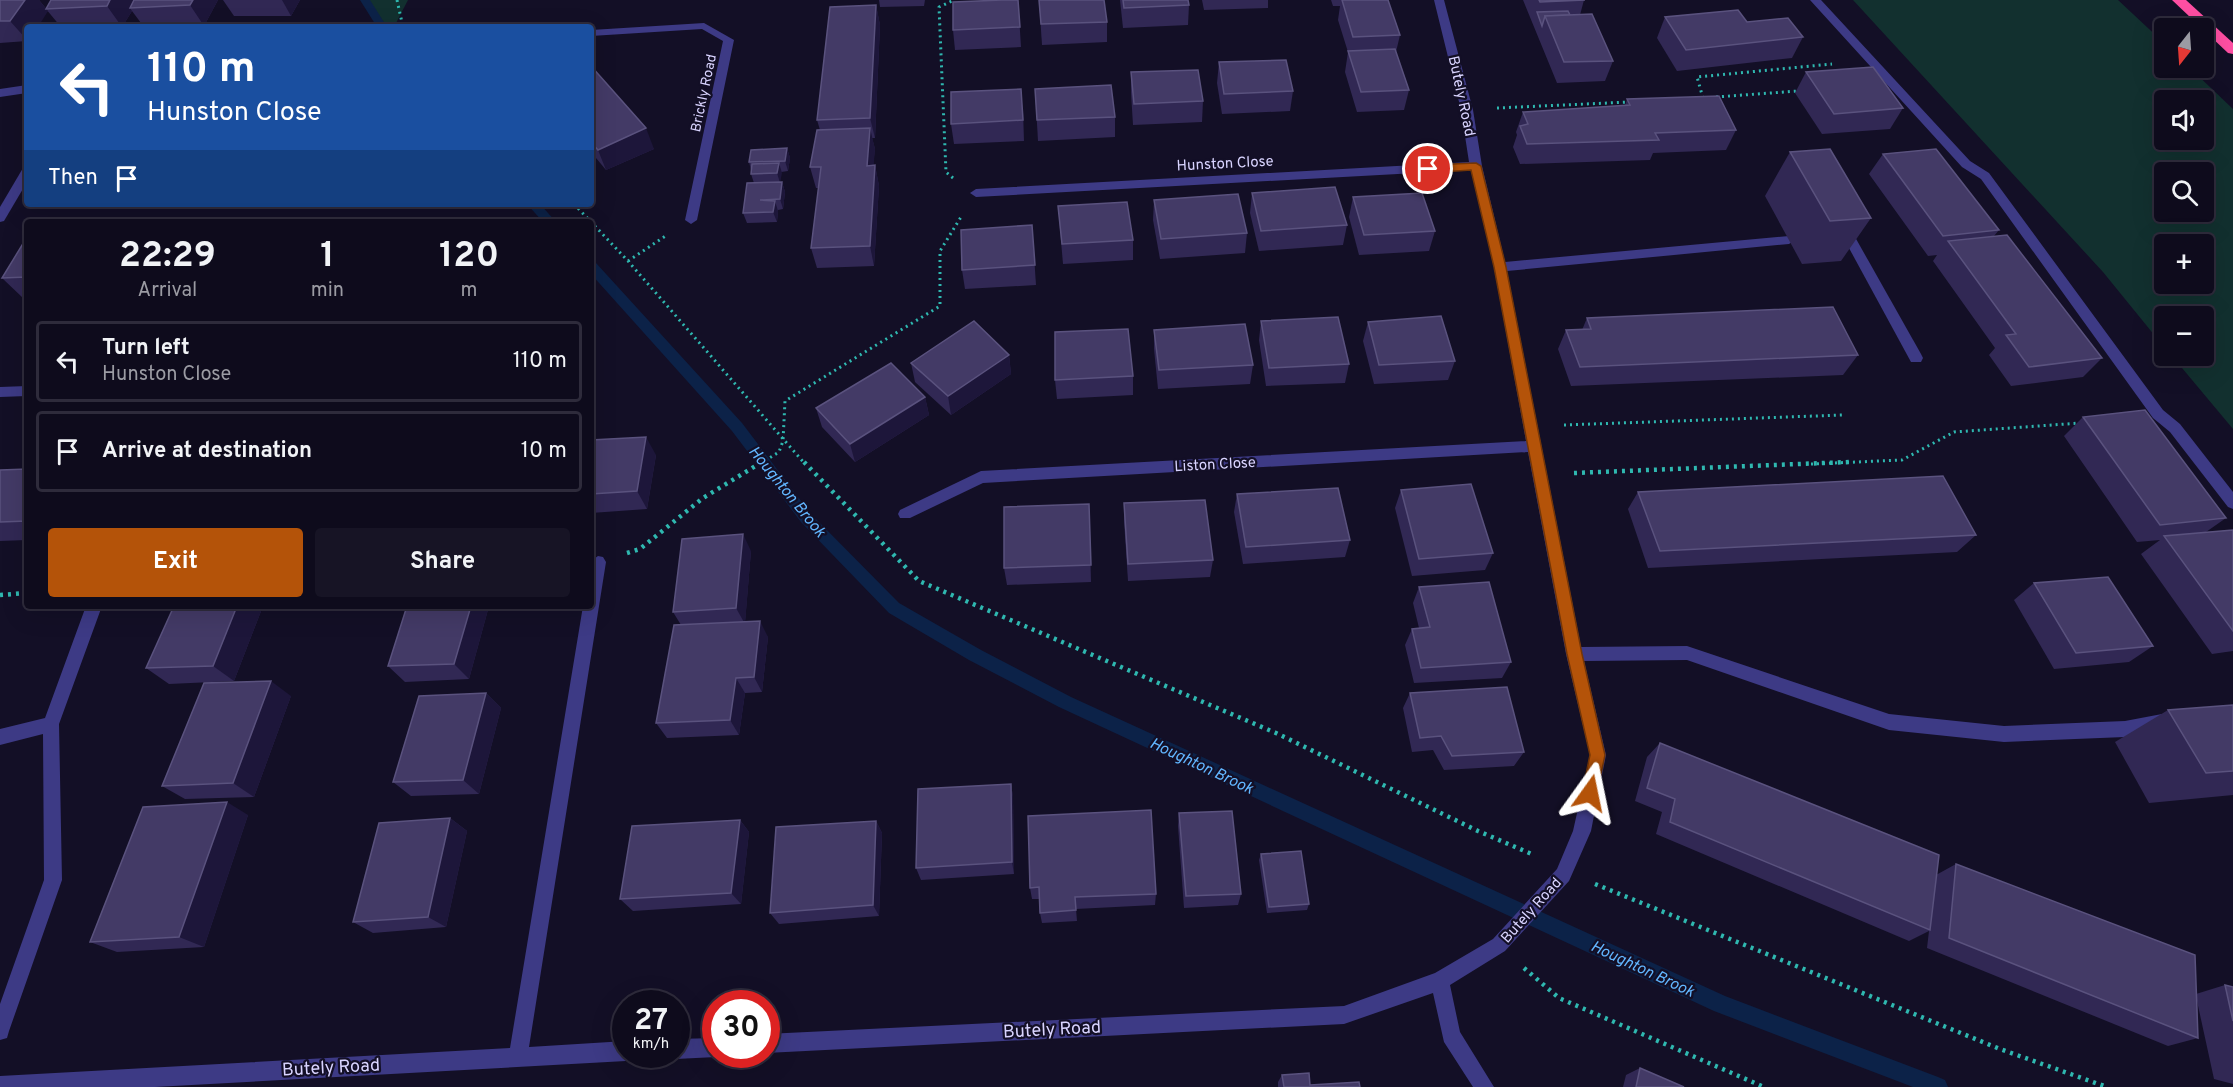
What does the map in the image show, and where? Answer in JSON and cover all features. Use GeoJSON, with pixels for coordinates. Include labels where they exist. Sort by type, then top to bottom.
{"type":"FeatureCollection","features":[{"type":"Feature","properties":{"kind":"highway"},"geometry":{"type":"LineString","coordinates":[[2178,0],[2233,50]]}},
{"type":"Feature","properties":{"kind":"street","name":"Butely Road"},"geometry":{"type":"LineString","coordinates":[[780,1043],[1344,1015],[1440,981],[1499,945],[1565,872],[1582,831],[1598,755],[1574,654],[1500,267],[1476,166],[1467,110],[1439,0]]}},
{"type":"Feature","properties":{"kind":"street"},"geometry":{"type":"LineString","coordinates":[[1815,0],[1966,164],[1985,176],[2158,414],[2175,428],[2233,503]]}},
{"type":"Feature","properties":{"kind":"street","name":"Brickly Road"},"geometry":{"type":"LineString","coordinates":[[594,33],[704,26],[729,40],[691,220]]}},
{"type":"Feature","properties":{"kind":"street"},"geometry":{"type":"LineString","coordinates":[[0,93],[24,89]]}},
{"type":"Feature","properties":{"kind":"street","name":"Hunston Close"},"geometry":{"type":"LineString","coordinates":[[976,193],[1476,166]]}},
{"type":"Feature","properties":{"kind":"street"},"geometry":{"type":"LineString","coordinates":[[0,218],[24,176]]}},
{"type":"Feature","properties":{"kind":"street"},"geometry":{"type":"LineString","coordinates":[[1844,233],[1916,358]]}},
{"type":"Feature","properties":{"kind":"street"},"geometry":{"type":"LineString","coordinates":[[1500,267],[1789,240]]}},
{"type":"Feature","properties":{"kind":"street"},"geometry":{"type":"LineString","coordinates":[[0,392],[24,391]]}},
{"type":"Feature","properties":{"kind":"street","name":"Liston Close"},"geometry":{"type":"LineString","coordinates":[[906,514],[981,477],[1534,446]]}},
{"type":"Feature","properties":{"kind":"street"},"geometry":{"type":"LineString","coordinates":[[594,587],[598,562]]}},
{"type":"Feature","properties":{"kind":"street"},"geometry":{"type":"LineString","coordinates":[[0,1031],[53,880],[51,723],[93,609]]}},
{"type":"Feature","properties":{"kind":"street"},"geometry":{"type":"LineString","coordinates":[[518,1056],[590,609]]}},
{"type":"Feature","properties":{"kind":"street"},"geometry":{"type":"LineString","coordinates":[[1574,654],[1687,653],[1889,722],[1923,726],[2004,734],[2125,729],[2179,719]]}},
{"type":"Feature","properties":{"kind":"street"},"geometry":{"type":"LineString","coordinates":[[0,737],[51,723]]}},
{"type":"Feature","properties":{"kind":"street"},"geometry":{"type":"LineString","coordinates":[[1440,981],[1451,1035],[1484,1087]]}},
{"type":"Feature","properties":{"kind":"street","name":"Butely Road"},"geometry":{"type":"LineString","coordinates":[[0,1086],[612,1052]]}},
{"type":"Feature","properties":{"kind":"path"},"geometry":{"type":"LineString","coordinates":[[397,0],[402,24]]}},
{"type":"Feature","properties":{"kind":"path"},"geometry":{"type":"LineString","coordinates":[[598,562],[640,549],[703,498],[779,452],[783,441],[785,401],[939,306],[940,250],[976,193],[946,172],[939,8],[954,0]]}},
{"type":"Feature","properties":{"kind":"path"},"geometry":{"type":"LineString","coordinates":[[1692,99],[1703,98],[1697,77],[1870,60]]}},
{"type":"Feature","properties":{"kind":"path"},"geometry":{"type":"LineString","coordinates":[[1715,97],[1809,90]]}},
{"type":"Feature","properties":{"kind":"path"},"geometry":{"type":"LineString","coordinates":[[1467,110],[1632,102]]}},
{"type":"Feature","properties":{"kind":"path"},"geometry":{"type":"LineString","coordinates":[[577,207],[588,219]]}},
{"type":"Feature","properties":{"kind":"path"},"geometry":{"type":"LineString","coordinates":[[627,261],[691,220]]}},
{"type":"Feature","properties":{"kind":"path"},"geometry":{"type":"LineString","coordinates":[[594,226],[783,441],[919,581],[1276,733],[1565,872],[2000,1049],[2108,1087]]}},
{"type":"Feature","properties":{"kind":"path"},"geometry":{"type":"LineString","coordinates":[[1530,426],[1843,415]]}},
{"type":"Feature","properties":{"kind":"path"},"geometry":{"type":"LineString","coordinates":[[1539,474],[1902,460],[1954,432],[2081,423]]}},
{"type":"Feature","properties":{"kind":"path"},"geometry":{"type":"LineString","coordinates":[[0,594],[24,593]]}},
{"type":"Feature","properties":{"kind":"path"},"geometry":{"type":"LineString","coordinates":[[1499,945],[1559,998],[1764,1087]]}},
{"type":"Feature","properties":{"kind":"green space"},"geometry":{"type":"Polygon","coordinates":[[[369,0],[408,0],[396,24],[385,24],[369,0]]]}},
{"type":"Feature","properties":{"kind":"green space"},"geometry":{"type":"Polygon","coordinates":[[[1853,0],[2118,0],[2154,34],[2154,78],[2200,78],[2213,90],[2154,90],[2154,150],[2214,150],[2214,91],[2233,109],[2233,429],[2180,366],[2214,366],[2214,306],[2154,306],[2154,335],[2103,272],[1853,0]]]}},
{"type":"Feature","properties":{"kind":"building"},"geometry":{"type":"Polygon","coordinates":[[[0,0],[25,0],[10,21],[0,21],[0,0]]]}},
{"type":"Feature","properties":{"kind":"building"},"geometry":{"type":"Polygon","coordinates":[[[51,0],[110,0],[107,6],[46,9],[51,0]]]}},
{"type":"Feature","properties":{"kind":"building"},"geometry":{"type":"Polygon","coordinates":[[[134,0],[193,0],[190,5],[130,8],[134,0]]]}},
{"type":"Feature","properties":{"kind":"building"},"geometry":{"type":"Polygon","coordinates":[[[1018,0],[1020,27],[953,30],[953,2],[1018,0]]]}},
{"type":"Feature","properties":{"kind":"building"},"geometry":{"type":"Polygon","coordinates":[[[1039,0],[1104,0],[1107,22],[1041,24],[1039,0]]]}},
{"type":"Feature","properties":{"kind":"building"},"geometry":{"type":"Polygon","coordinates":[[[1123,0],[1188,0],[1189,5],[1124,8],[1123,0]]]}},
{"type":"Feature","properties":{"kind":"building"},"geometry":{"type":"Polygon","coordinates":[[[1342,0],[1388,0],[1400,35],[1353,37],[1342,0]]]}},
{"type":"Feature","properties":{"kind":"building"},"geometry":{"type":"Polygon","coordinates":[[[1539,0],[1585,0],[1540,2],[1539,0]]]}},
{"type":"Feature","properties":{"kind":"building"},"geometry":{"type":"Polygon","coordinates":[[[876,5],[870,118],[817,120],[830,7],[876,5]]]}},
{"type":"Feature","properties":{"kind":"building"},"geometry":{"type":"Polygon","coordinates":[[[1738,10],[1747,22],[1788,18],[1803,37],[1686,50],[1665,17],[1738,10]]]}},
{"type":"Feature","properties":{"kind":"building"},"geometry":{"type":"Polygon","coordinates":[[[1568,11],[1570,15],[1545,16],[1542,26],[1537,12],[1568,11]]]}},
{"type":"Feature","properties":{"kind":"building"},"geometry":{"type":"Polygon","coordinates":[[[1592,14],[1613,61],[1564,62],[1545,16],[1592,14]]]}},
{"type":"Feature","properties":{"kind":"building"},"geometry":{"type":"Polygon","coordinates":[[[1395,49],[1409,90],[1361,92],[1348,51],[1395,49]]]}},
{"type":"Feature","properties":{"kind":"building"},"geometry":{"type":"Polygon","coordinates":[[[1286,60],[1293,91],[1224,94],[1219,62],[1286,60]]]}},
{"type":"Feature","properties":{"kind":"building"},"geometry":{"type":"Polygon","coordinates":[[[1873,67],[1903,108],[1834,114],[1806,72],[1873,67]]]}},
{"type":"Feature","properties":{"kind":"building"},"geometry":{"type":"Polygon","coordinates":[[[594,69],[646,128],[598,150],[594,145],[594,69]]]}},
{"type":"Feature","properties":{"kind":"building"},"geometry":{"type":"Polygon","coordinates":[[[1198,70],[1203,101],[1134,104],[1131,72],[1198,70]]]}},
{"type":"Feature","properties":{"kind":"building"},"geometry":{"type":"Polygon","coordinates":[[[1111,85],[1115,117],[1037,120],[1035,89],[1111,85]]]}},
{"type":"Feature","properties":{"kind":"building"},"geometry":{"type":"Polygon","coordinates":[[[1021,89],[1023,120],[951,124],[951,92],[1021,89]]]}},
{"type":"Feature","properties":{"kind":"building"},"geometry":{"type":"Polygon","coordinates":[[[1719,96],[1736,130],[1655,133],[1659,140],[1527,144],[1520,126],[1528,124],[1523,112],[1630,105],[1627,99],[1719,96]]]}},
{"type":"Feature","properties":{"kind":"building"},"geometry":{"type":"Polygon","coordinates":[[[870,128],[867,166],[875,165],[870,246],[811,248],[821,167],[810,167],[817,130],[870,128]]]}},
{"type":"Feature","properties":{"kind":"building"},"geometry":{"type":"Polygon","coordinates":[[[787,148],[785,161],[749,162],[751,150],[787,148]]]}},
{"type":"Feature","properties":{"kind":"building"},"geometry":{"type":"Polygon","coordinates":[[[1830,149],[1871,218],[1830,221],[1790,152],[1830,149]]]}},
{"type":"Feature","properties":{"kind":"building"},"geometry":{"type":"Polygon","coordinates":[[[1936,149],[1999,230],[1943,236],[1883,154],[1936,149]]]}},
{"type":"Feature","properties":{"kind":"building"},"geometry":{"type":"Polygon","coordinates":[[[779,163],[777,173],[751,174],[752,164],[779,163]]]}},
{"type":"Feature","properties":{"kind":"building"},"geometry":{"type":"Polygon","coordinates":[[[782,182],[780,199],[760,200],[775,201],[773,212],[743,213],[747,183],[782,182]]]}},
{"type":"Feature","properties":{"kind":"building"},"geometry":{"type":"Polygon","coordinates":[[[1335,187],[1347,225],[1261,231],[1252,193],[1335,187]]]}},
{"type":"Feature","properties":{"kind":"building"},"geometry":{"type":"Polygon","coordinates":[[[1422,193],[1435,231],[1364,235],[1353,197],[1422,193]]]}},
{"type":"Feature","properties":{"kind":"building"},"geometry":{"type":"Polygon","coordinates":[[[1238,194],[1247,233],[1161,239],[1154,200],[1238,194]]]}},
{"type":"Feature","properties":{"kind":"building"},"geometry":{"type":"Polygon","coordinates":[[[1127,202],[1133,240],[1062,244],[1058,206],[1127,202]]]}},
{"type":"Feature","properties":{"kind":"building"},"geometry":{"type":"Polygon","coordinates":[[[1032,225],[1035,265],[962,270],[961,230],[1032,225]]]}},
{"type":"Feature","properties":{"kind":"building"},"geometry":{"type":"Polygon","coordinates":[[[2007,235],[2102,358],[2029,367],[2006,335],[2016,334],[1948,241],[2007,235]]]}},
{"type":"Feature","properties":{"kind":"building"},"geometry":{"type":"Polygon","coordinates":[[[24,242],[24,277],[2,278],[24,242]]]}},
{"type":"Feature","properties":{"kind":"building"},"geometry":{"type":"Polygon","coordinates":[[[1833,307],[1858,355],[1580,367],[1566,330],[1591,329],[1587,318],[1833,307]]]}},
{"type":"Feature","properties":{"kind":"building"},"geometry":{"type":"Polygon","coordinates":[[[1441,316],[1455,361],[1379,365],[1368,322],[1441,316]]]}},
{"type":"Feature","properties":{"kind":"building"},"geometry":{"type":"Polygon","coordinates":[[[1338,317],[1349,364],[1269,368],[1261,321],[1338,317]]]}},
{"type":"Feature","properties":{"kind":"building"},"geometry":{"type":"Polygon","coordinates":[[[974,321],[1009,355],[948,396],[911,363],[974,321]]]}},
{"type":"Feature","properties":{"kind":"building"},"geometry":{"type":"Polygon","coordinates":[[[1245,324],[1253,365],[1159,370],[1154,330],[1245,324]]]}},
{"type":"Feature","properties":{"kind":"building"},"geometry":{"type":"Polygon","coordinates":[[[1128,329],[1133,376],[1055,380],[1055,332],[1128,329]]]}},
{"type":"Feature","properties":{"kind":"building"},"geometry":{"type":"Polygon","coordinates":[[[891,363],[925,397],[850,444],[816,408],[891,363]]]}},
{"type":"Feature","properties":{"kind":"building"},"geometry":{"type":"Polygon","coordinates":[[[2145,410],[2226,518],[2160,525],[2083,417],[2145,410]]]}},
{"type":"Feature","properties":{"kind":"building"},"geometry":{"type":"Polygon","coordinates":[[[646,437],[637,491],[594,494],[594,440],[646,437]]]}},
{"type":"Feature","properties":{"kind":"building"},"geometry":{"type":"Polygon","coordinates":[[[24,469],[24,521],[0,522],[0,470],[24,469]]]}},
{"type":"Feature","properties":{"kind":"building"},"geometry":{"type":"Polygon","coordinates":[[[1943,476],[1976,535],[1660,551],[1638,492],[1943,476]]]}},
{"type":"Feature","properties":{"kind":"building"},"geometry":{"type":"Polygon","coordinates":[[[1471,484],[1493,553],[1419,559],[1401,490],[1471,484]]]}},
{"type":"Feature","properties":{"kind":"building"},"geometry":{"type":"Polygon","coordinates":[[[1338,488],[1350,540],[1246,547],[1237,494],[1338,488]]]}},
{"type":"Feature","properties":{"kind":"building"},"geometry":{"type":"Polygon","coordinates":[[[1205,500],[1213,560],[1128,564],[1124,503],[1205,500]]]}},
{"type":"Feature","properties":{"kind":"building"},"geometry":{"type":"Polygon","coordinates":[[[1089,504],[1091,565],[1004,568],[1004,507],[1089,504]]]}},
{"type":"Feature","properties":{"kind":"building"},"geometry":{"type":"Polygon","coordinates":[[[2233,530],[2233,631],[2164,536],[2233,530]]]}},
{"type":"Feature","properties":{"kind":"building"},"geometry":{"type":"Polygon","coordinates":[[[743,534],[736,608],[673,612],[682,539],[743,534]]]}},
{"type":"Feature","properties":{"kind":"building"},"geometry":{"type":"Polygon","coordinates":[[[2108,577],[2153,646],[2076,653],[2034,583],[2108,577]]]}},
{"type":"Feature","properties":{"kind":"building"},"geometry":{"type":"Polygon","coordinates":[[[1489,582],[1511,662],[1421,668],[1412,629],[1430,627],[1419,587],[1489,582]]]}},
{"type":"Feature","properties":{"kind":"building"},"geometry":{"type":"Polygon","coordinates":[[[173,609],[236,609],[213,666],[146,668],[173,609]]]}},
{"type":"Feature","properties":{"kind":"building"},"geometry":{"type":"Polygon","coordinates":[[[406,609],[470,609],[454,664],[388,666],[406,609]]]}},
{"type":"Feature","properties":{"kind":"building"},"geometry":{"type":"Polygon","coordinates":[[[760,621],[754,677],[736,678],[730,720],[656,723],[674,625],[760,621]]]}},
{"type":"Feature","properties":{"kind":"building"},"geometry":{"type":"Polygon","coordinates":[[[271,681],[233,783],[162,786],[204,683],[271,681]]]}},
{"type":"Feature","properties":{"kind":"building"},"geometry":{"type":"Polygon","coordinates":[[[1507,687],[1524,752],[1452,756],[1441,736],[1420,738],[1410,693],[1507,687]]]}},
{"type":"Feature","properties":{"kind":"building"},"geometry":{"type":"Polygon","coordinates":[[[486,693],[463,780],[393,782],[419,696],[486,693]]]}},
{"type":"Feature","properties":{"kind":"building"},"geometry":{"type":"Polygon","coordinates":[[[2233,705],[2233,771],[2206,773],[2168,710],[2233,705]]]}},
{"type":"Feature","properties":{"kind":"building"},"geometry":{"type":"Polygon","coordinates":[[[1660,743],[1939,855],[1930,930],[1670,822],[1675,799],[1647,788],[1660,743]]]}},
{"type":"Feature","properties":{"kind":"building"},"geometry":{"type":"Polygon","coordinates":[[[1011,784],[1012,862],[916,868],[918,789],[1011,784]]]}},
{"type":"Feature","properties":{"kind":"building"},"geometry":{"type":"Polygon","coordinates":[[[227,802],[179,937],[90,942],[143,807],[227,802]]]}},
{"type":"Feature","properties":{"kind":"building"},"geometry":{"type":"Polygon","coordinates":[[[1151,810],[1156,894],[1075,897],[1076,910],[1040,913],[1039,887],[1030,888],[1028,816],[1151,810]]]}},
{"type":"Feature","properties":{"kind":"building"},"geometry":{"type":"Polygon","coordinates":[[[1232,811],[1241,894],[1186,896],[1179,813],[1232,811]]]}},
{"type":"Feature","properties":{"kind":"building"},"geometry":{"type":"Polygon","coordinates":[[[450,818],[428,917],[353,922],[379,823],[450,818]]]}},
{"type":"Feature","properties":{"kind":"building"},"geometry":{"type":"Polygon","coordinates":[[[740,820],[731,893],[620,899],[632,826],[740,820]]]}},
{"type":"Feature","properties":{"kind":"building"},"geometry":{"type":"Polygon","coordinates":[[[876,821],[873,905],[770,913],[776,827],[876,821]]]}},
{"type":"Feature","properties":{"kind":"building"},"geometry":{"type":"Polygon","coordinates":[[[1301,851],[1309,904],[1269,907],[1261,854],[1301,851]]]}},
{"type":"Feature","properties":{"kind":"building"},"geometry":{"type":"Polygon","coordinates":[[[1956,864],[2195,955],[2198,1038],[1949,938],[1956,864]]]}},
{"type":"Feature","properties":{"kind":"building"},"geometry":{"type":"Polygon","coordinates":[[[2225,985],[2233,987],[2233,1021],[2225,985]]]}},
{"type":"Feature","properties":{"kind":"building"},"geometry":{"type":"Polygon","coordinates":[[[1640,1068],[1684,1087],[1636,1087],[1640,1068]]]}},
{"type":"Feature","properties":{"kind":"building"},"geometry":{"type":"Polygon","coordinates":[[[1309,1073],[1310,1085],[1359,1082],[1360,1087],[1284,1087],[1282,1075],[1309,1073]]]}},
{"type":"Feature","properties":{"kind":"waterway","name":"Houghton Brook"},"geometry":{"type":"LineString","coordinates":[[365,0],[380,24]]}},
{"type":"Feature","properties":{"kind":"waterway","name":"Houghton Brook"},"geometry":{"type":"LineString","coordinates":[[536,207],[547,219]]}},
{"type":"Feature","properties":{"kind":"waterway","name":"Houghton Brook"},"geometry":{"type":"LineString","coordinates":[[594,269],[737,427],[806,518],[894,608],[975,655],[1065,702],[1721,1004],[1938,1087]]}},
{"type":"Feature","properties":{"kind":"route"},"geometry":{"type":"LineString","coordinates":[[1428,169],[1476,166],[1500,267],[1574,654],[1598,755],[1590,793]]}}]}
